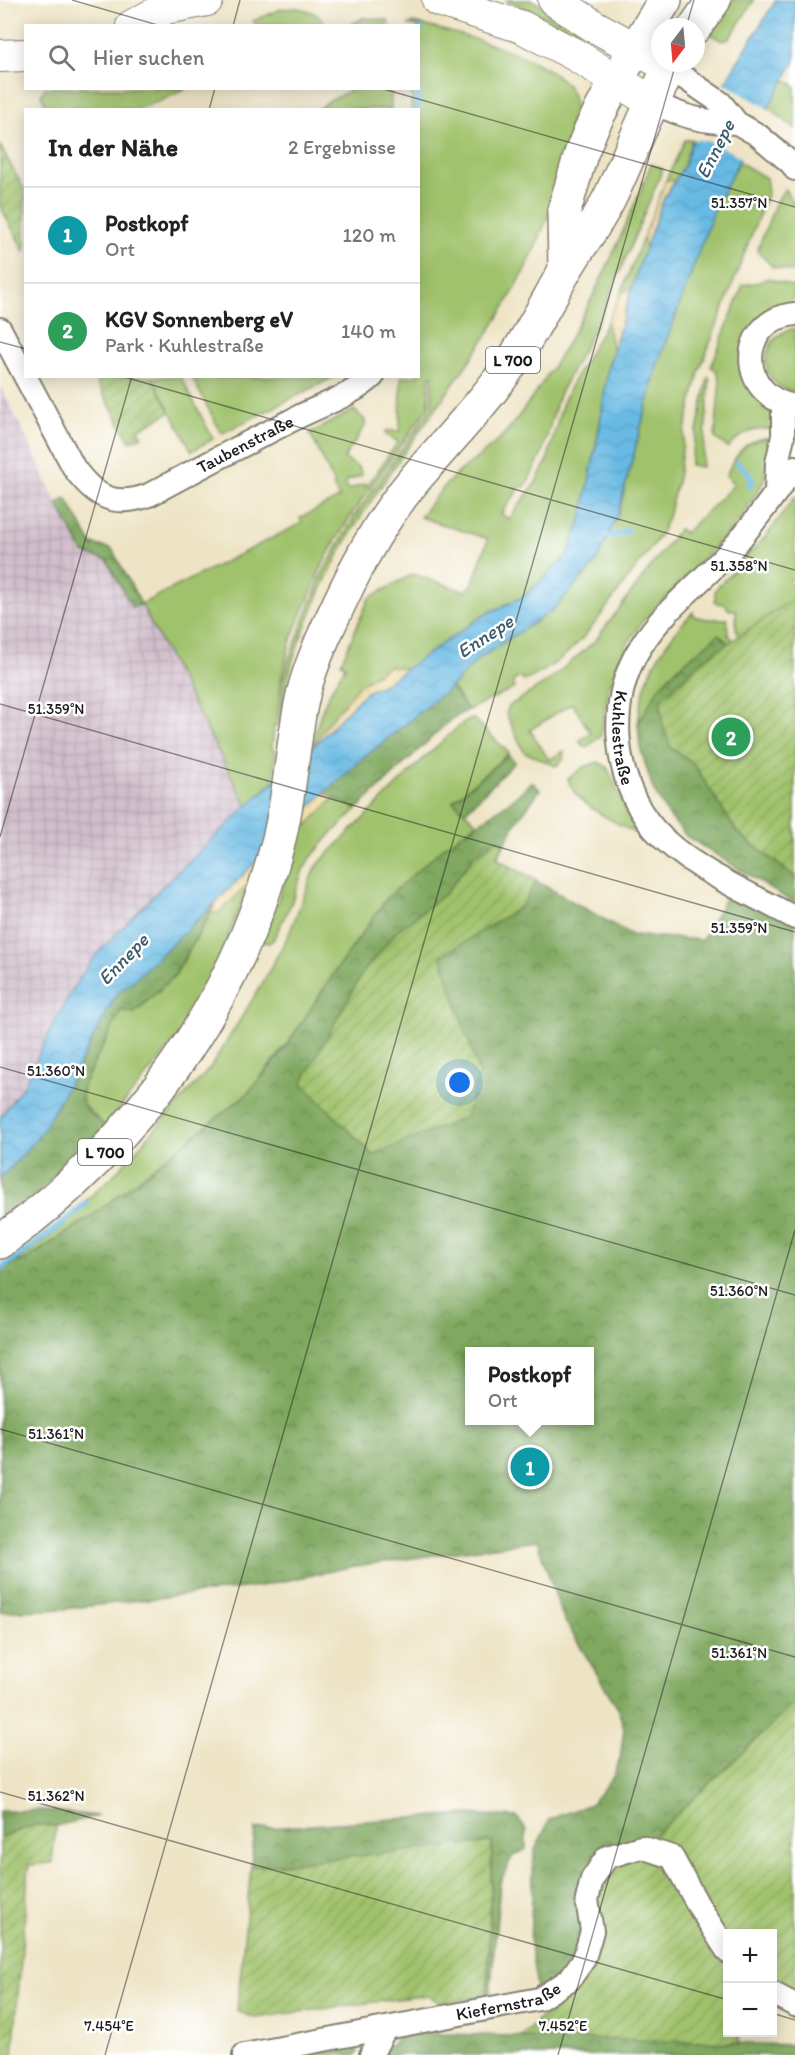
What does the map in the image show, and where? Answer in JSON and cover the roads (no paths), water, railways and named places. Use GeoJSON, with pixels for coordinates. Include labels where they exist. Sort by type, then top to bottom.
{"type":"FeatureCollection","features":[{"type":"Feature","properties":{"kind":"main road"},"geometry":{"type":"LineString","coordinates":[[135,24],[170,4],[207,0]]}},
{"type":"Feature","properties":{"kind":"main road"},"geometry":{"type":"LineString","coordinates":[[438,0],[522,27],[652,102],[658,72]]}},
{"type":"Feature","properties":{"kind":"main road"},"geometry":{"type":"LineString","coordinates":[[554,0],[578,16],[651,56]]}},
{"type":"Feature","properties":{"kind":"main road"},"geometry":{"type":"LineString","coordinates":[[664,18],[665,0]]}},
{"type":"Feature","properties":{"kind":"main road"},"geometry":{"type":"LineString","coordinates":[[701,18],[714,0]]}},
{"type":"Feature","properties":{"kind":"main road"},"geometry":{"type":"LineString","coordinates":[[0,56],[24,55]]}},
{"type":"Feature","properties":{"kind":"main road"},"geometry":{"type":"LineString","coordinates":[[616,81],[651,65]]}},
{"type":"Feature","properties":{"kind":"main road","name":"L 700"},"geometry":{"type":"LineString","coordinates":[[565,269],[564,212],[570,189],[591,129],[616,81]]}},
{"type":"Feature","properties":{"kind":"main road","name":"L 700"},"geometry":{"type":"LineString","coordinates":[[0,1242],[30,1220],[86,1171],[158,1090],[217,1000],[252,922],[279,840],[306,686],[354,572],[380,529],[411,485],[471,417],[511,363],[538,320],[565,269],[594,229],[652,102]]}},
{"type":"Feature","properties":{"kind":"street"},"geometry":{"type":"LineString","coordinates":[[676,72],[721,103],[737,123],[758,135],[787,161]]}},
{"type":"Feature","properties":{"kind":"street"},"geometry":{"type":"LineString","coordinates":[[652,102],[682,116],[700,121],[737,123]]}},
{"type":"Feature","properties":{"kind":"street"},"geometry":{"type":"LineString","coordinates":[[776,492],[777,463],[789,405],[767,396],[756,383],[751,367],[751,350],[758,335],[769,322],[784,315],[795,314]]}},
{"type":"Feature","properties":{"kind":"street","name":"Taubenstraße"},"geometry":{"type":"LineString","coordinates":[[0,329],[24,374]]}},
{"type":"Feature","properties":{"kind":"street","name":"Taubenstraße"},"geometry":{"type":"LineString","coordinates":[[26,378],[74,468],[85,484],[94,491],[113,499],[129,500],[149,495],[219,457],[344,395],[370,378]]}},
{"type":"Feature","properties":{"kind":"street","name":"Kuhlestraße"},"geometry":{"type":"LineString","coordinates":[[795,467],[765,508],[724,557],[671,610],[640,646],[621,693],[618,724],[620,749],[629,785],[654,828],[683,854],[704,868],[795,918]]}},
{"type":"Feature","properties":{"kind":"street","name":"Kiefernstraße"},"geometry":{"type":"LineString","coordinates":[[244,2055],[384,2029],[428,2018],[539,1999],[569,1980],[584,1959],[592,1931],[587,1900],[592,1879],[607,1857],[641,1847],[672,1857],[723,1944]]}},
{"type":"Feature","properties":{"kind":"street"},"geometry":{"type":"LineString","coordinates":[[777,1996],[795,2005]]}},
{"type":"Feature","properties":{"kind":"street"},"geometry":{"type":"LineString","coordinates":[[370,2055],[384,2029]]}},
{"type":"Feature","properties":{"kind":"water","name":"Ennepe"},"geometry":{"type":"Polygon","coordinates":[[[776,0],[795,0],[795,61],[716,205],[657,366],[618,514],[596,562],[553,610],[478,659],[451,687],[356,764],[324,793],[216,902],[134,980],[117,993],[44,1129],[0,1178],[0,1117],[24,1085],[54,1023],[78,980],[96,955],[158,891],[312,748],[366,692],[381,686],[484,615],[526,595],[568,555],[582,517],[608,368],[639,265],[663,200],[684,166],[691,144],[730,74],[776,0]]]}},
{"type":"Feature","properties":{"kind":"waterway"},"geometry":{"type":"LineString","coordinates":[[417,90],[417,108]]}},
{"type":"Feature","properties":{"kind":"waterway"},"geometry":{"type":"LineString","coordinates":[[738,463],[752,480],[749,487]]}},
{"type":"Feature","properties":{"kind":"waterway"},"geometry":{"type":"LineString","coordinates":[[602,537],[627,531]]}},
{"type":"Feature","properties":{"kind":"waterway"},"geometry":{"type":"LineString","coordinates":[[0,1269],[59,1226],[86,1203]]}},
{"type":"Feature","properties":{"kind":"place","name":"KGV Sonnenberg eV"},"geometry":{"type":"Point","coordinates":[731,737]}},
{"type":"Feature","properties":{"kind":"place","name":"Postkopf"},"geometry":{"type":"Point","coordinates":[530,1467]}}]}
